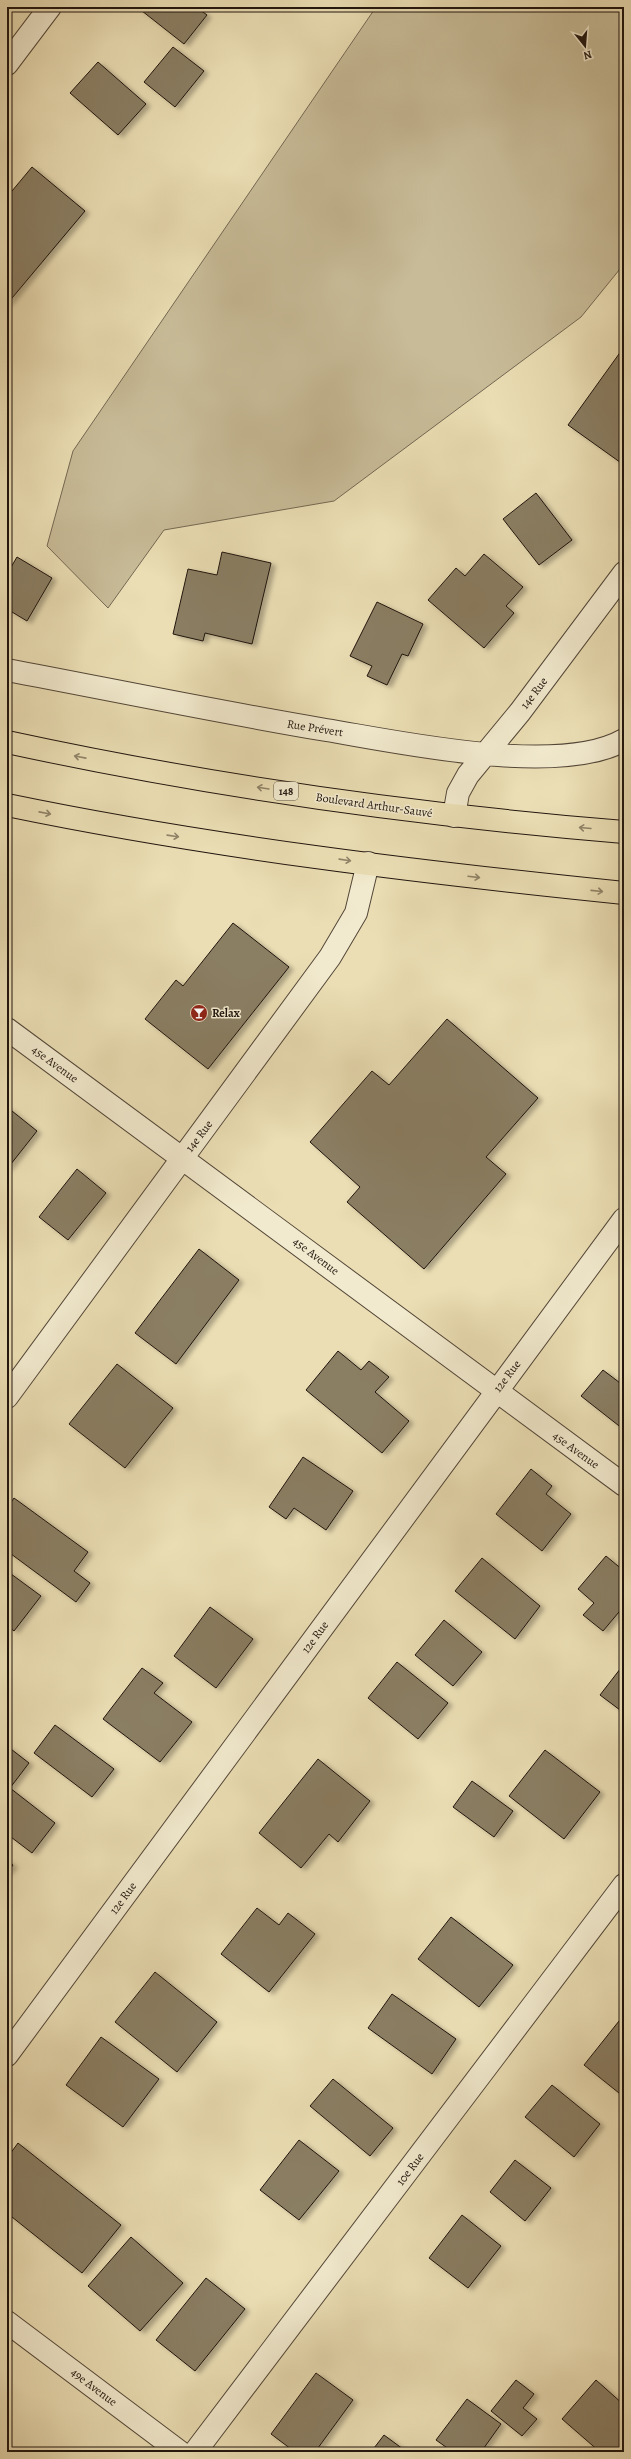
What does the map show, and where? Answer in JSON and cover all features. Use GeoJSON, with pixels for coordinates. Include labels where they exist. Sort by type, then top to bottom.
{"type":"FeatureCollection","features":[{"type":"Feature","properties":{"kind":"main road","name":"Boulevard Arthur-Sauvé"},"geometry":{"type":"LineString","coordinates":[[7,742],[182,775],[454,816],[624,832]]}},
{"type":"Feature","properties":{"kind":"main road"},"geometry":{"type":"LineString","coordinates":[[7,805],[143,831],[368,863],[624,893]]}},
{"type":"Feature","properties":{"kind":"street"},"geometry":{"type":"LineString","coordinates":[[7,64],[50,7]]}},
{"type":"Feature","properties":{"kind":"street","name":"14e Rue"},"geometry":{"type":"LineString","coordinates":[[454,816],[463,782],[624,573]]}},
{"type":"Feature","properties":{"kind":"street","name":"Rue Prévert"},"geometry":{"type":"LineString","coordinates":[[7,670],[271,721],[486,754],[548,757],[568,755],[595,751],[624,740]]}},
{"type":"Feature","properties":{"kind":"street","name":"14e Rue"},"geometry":{"type":"LineString","coordinates":[[7,1397],[330,957],[356,913],[368,863]]}},
{"type":"Feature","properties":{"kind":"street","name":"45e Avenue"},"geometry":{"type":"LineString","coordinates":[[7,1029],[624,1485]]}},
{"type":"Feature","properties":{"kind":"street","name":"12e Rue"},"geometry":{"type":"LineString","coordinates":[[7,2055],[624,1219]]}},
{"type":"Feature","properties":{"kind":"street","name":"10e Rue"},"geometry":{"type":"LineString","coordinates":[[195,2452],[624,1885]]}},
{"type":"Feature","properties":{"kind":"street","name":"49e Avenue"},"geometry":{"type":"LineString","coordinates":[[7,2322],[180,2452]]}},
{"type":"Feature","properties":{"kind":"shaded area"},"geometry":{"type":"Polygon","coordinates":[[[376,7],[624,7],[624,264],[581,317],[334,501],[164,530],[108,608],[47,546],[73,451],[376,7]]]}},
{"type":"Feature","properties":{"kind":"building"},"geometry":{"type":"Polygon","coordinates":[[[137,7],[196,7],[207,15],[184,44],[137,7]]]}},
{"type":"Feature","properties":{"kind":"building"},"geometry":{"type":"Polygon","coordinates":[[[173,47],[204,71],[175,107],[144,82],[173,47]]]}},
{"type":"Feature","properties":{"kind":"building"},"geometry":{"type":"Polygon","coordinates":[[[98,62],[146,104],[118,135],[70,93],[98,62]]]}},
{"type":"Feature","properties":{"kind":"building"},"geometry":{"type":"Polygon","coordinates":[[[32,167],[85,211],[7,304],[7,197],[32,167]]]}},
{"type":"Feature","properties":{"kind":"building"},"geometry":{"type":"Polygon","coordinates":[[[624,347],[624,465],[568,425],[624,347]]]}},
{"type":"Feature","properties":{"kind":"building"},"geometry":{"type":"Polygon","coordinates":[[[536,493],[572,540],[539,565],[503,519],[536,493]]]}},
{"type":"Feature","properties":{"kind":"building"},"geometry":{"type":"Polygon","coordinates":[[[222,552],[271,563],[252,644],[205,633],[203,641],[173,634],[188,569],[217,575],[222,552]]]}},
{"type":"Feature","properties":{"kind":"building"},"geometry":{"type":"Polygon","coordinates":[[[484,554],[523,587],[506,606],[514,613],[484,648],[428,600],[456,568],[465,576],[484,554]]]}},
{"type":"Feature","properties":{"kind":"building"},"geometry":{"type":"Polygon","coordinates":[[[17,557],[52,578],[27,621],[7,609],[7,574],[17,557]]]}},
{"type":"Feature","properties":{"kind":"building"},"geometry":{"type":"Polygon","coordinates":[[[377,602],[423,624],[408,656],[402,654],[387,685],[367,676],[372,666],[350,656],[377,602]]]}},
{"type":"Feature","properties":{"kind":"building"},"geometry":{"type":"Polygon","coordinates":[[[233,923],[289,967],[208,1069],[145,1019],[176,980],[183,986],[233,923]]]}},
{"type":"Feature","properties":{"kind":"building"},"geometry":{"type":"Polygon","coordinates":[[[447,1019],[538,1098],[486,1157],[506,1174],[424,1269],[347,1202],[360,1187],[310,1142],[372,1071],[389,1085],[447,1019]]]}},
{"type":"Feature","properties":{"kind":"building"},"geometry":{"type":"Polygon","coordinates":[[[7,1107],[37,1131],[7,1169],[7,1107]]]}},
{"type":"Feature","properties":{"kind":"building"},"geometry":{"type":"Polygon","coordinates":[[[77,1169],[106,1193],[68,1240],[39,1217],[77,1169]]]}},
{"type":"Feature","properties":{"kind":"building"},"geometry":{"type":"Polygon","coordinates":[[[199,1249],[239,1280],[176,1364],[135,1333],[199,1249]]]}},
{"type":"Feature","properties":{"kind":"building"},"geometry":{"type":"Polygon","coordinates":[[[338,1351],[361,1370],[369,1361],[389,1377],[375,1392],[409,1421],[382,1453],[306,1390],[338,1351]]]}},
{"type":"Feature","properties":{"kind":"building"},"geometry":{"type":"Polygon","coordinates":[[[117,1364],[173,1408],[125,1468],[69,1424],[117,1364]]]}},
{"type":"Feature","properties":{"kind":"building"},"geometry":{"type":"Polygon","coordinates":[[[603,1370],[624,1386],[623,1429],[581,1396],[603,1370]]]}},
{"type":"Feature","properties":{"kind":"building"},"geometry":{"type":"Polygon","coordinates":[[[303,1457],[353,1491],[326,1530],[294,1508],[286,1519],[269,1507],[303,1457]]]}},
{"type":"Feature","properties":{"kind":"building"},"geometry":{"type":"Polygon","coordinates":[[[531,1469],[552,1486],[546,1494],[571,1514],[542,1551],[496,1514],[531,1469]]]}},
{"type":"Feature","properties":{"kind":"building"},"geometry":{"type":"Polygon","coordinates":[[[14,1498],[88,1552],[74,1571],[90,1583],[76,1602],[7,1551],[7,1508],[14,1498]]]}},
{"type":"Feature","properties":{"kind":"building"},"geometry":{"type":"Polygon","coordinates":[[[606,1556],[624,1571],[624,1606],[603,1631],[583,1615],[594,1603],[578,1589],[606,1556]]]}},
{"type":"Feature","properties":{"kind":"building"},"geometry":{"type":"Polygon","coordinates":[[[482,1558],[540,1606],[515,1639],[455,1591],[482,1558]]]}},
{"type":"Feature","properties":{"kind":"building"},"geometry":{"type":"Polygon","coordinates":[[[7,1571],[41,1596],[14,1631],[7,1625],[7,1571]]]}},
{"type":"Feature","properties":{"kind":"building"},"geometry":{"type":"Polygon","coordinates":[[[210,1607],[253,1639],[216,1688],[174,1656],[210,1607]]]}},
{"type":"Feature","properties":{"kind":"building"},"geometry":{"type":"Polygon","coordinates":[[[444,1620],[482,1652],[453,1686],[415,1655],[444,1620]]]}},
{"type":"Feature","properties":{"kind":"building"},"geometry":{"type":"Polygon","coordinates":[[[397,1662],[448,1703],[418,1739],[368,1698],[397,1662]]]}},
{"type":"Feature","properties":{"kind":"building"},"geometry":{"type":"Polygon","coordinates":[[[624,1664],[624,1713],[600,1695],[624,1664]]]}},
{"type":"Feature","properties":{"kind":"building"},"geometry":{"type":"Polygon","coordinates":[[[142,1668],[163,1683],[154,1693],[192,1722],[160,1762],[103,1719],[142,1668]]]}},
{"type":"Feature","properties":{"kind":"building"},"geometry":{"type":"Polygon","coordinates":[[[55,1725],[114,1769],[92,1797],[34,1753],[55,1725]]]}},
{"type":"Feature","properties":{"kind":"building"},"geometry":{"type":"Polygon","coordinates":[[[7,1746],[29,1763],[10,1788],[55,1823],[32,1853],[7,1834],[7,1746]]]}},
{"type":"Feature","properties":{"kind":"building"},"geometry":{"type":"Polygon","coordinates":[[[545,1750],[600,1792],[564,1839],[509,1796],[545,1750]]]}},
{"type":"Feature","properties":{"kind":"building"},"geometry":{"type":"Polygon","coordinates":[[[318,1759],[370,1801],[338,1842],[329,1834],[301,1868],[259,1833],[318,1759]]]}},
{"type":"Feature","properties":{"kind":"building"},"geometry":{"type":"Polygon","coordinates":[[[472,1781],[513,1811],[494,1837],[453,1807],[472,1781]]]}},
{"type":"Feature","properties":{"kind":"building"},"geometry":{"type":"Polygon","coordinates":[[[7,1860],[13,1865],[7,1873],[7,1860]]]}},
{"type":"Feature","properties":{"kind":"building"},"geometry":{"type":"Polygon","coordinates":[[[257,1908],[279,1925],[288,1913],[315,1934],[269,1992],[221,1954],[257,1908]]]}},
{"type":"Feature","properties":{"kind":"building"},"geometry":{"type":"Polygon","coordinates":[[[451,1917],[513,1965],[479,2007],[418,1959],[451,1917]]]}},
{"type":"Feature","properties":{"kind":"building"},"geometry":{"type":"Polygon","coordinates":[[[155,1972],[217,2022],[177,2072],[115,2022],[155,1972]]]}},
{"type":"Feature","properties":{"kind":"building"},"geometry":{"type":"Polygon","coordinates":[[[392,1994],[456,2039],[432,2074],[368,2028],[392,1994]]]}},
{"type":"Feature","properties":{"kind":"building"},"geometry":{"type":"Polygon","coordinates":[[[623,2016],[624,2017],[624,2097],[584,2065],[623,2016]]]}},
{"type":"Feature","properties":{"kind":"building"},"geometry":{"type":"Polygon","coordinates":[[[101,2037],[159,2079],[123,2127],[66,2085],[101,2037]]]}},
{"type":"Feature","properties":{"kind":"building"},"geometry":{"type":"Polygon","coordinates":[[[333,2079],[393,2128],[370,2156],[310,2106],[333,2079]]]}},
{"type":"Feature","properties":{"kind":"building"},"geometry":{"type":"Polygon","coordinates":[[[552,2085],[600,2124],[574,2157],[525,2117],[552,2085]]]}},
{"type":"Feature","properties":{"kind":"building"},"geometry":{"type":"Polygon","coordinates":[[[299,2140],[339,2171],[299,2220],[260,2190],[299,2140]]]}},
{"type":"Feature","properties":{"kind":"building"},"geometry":{"type":"Polygon","coordinates":[[[18,2143],[121,2225],[82,2273],[7,2213],[7,2158],[18,2143]]]}},
{"type":"Feature","properties":{"kind":"building"},"geometry":{"type":"Polygon","coordinates":[[[515,2160],[551,2188],[525,2221],[490,2192],[515,2160]]]}},
{"type":"Feature","properties":{"kind":"building"},"geometry":{"type":"Polygon","coordinates":[[[462,2215],[501,2246],[468,2288],[429,2258],[462,2215]]]}},
{"type":"Feature","properties":{"kind":"building"},"geometry":{"type":"Polygon","coordinates":[[[131,2237],[183,2283],[140,2331],[88,2286],[131,2237]]]}},
{"type":"Feature","properties":{"kind":"building"},"geometry":{"type":"Polygon","coordinates":[[[206,2278],[245,2309],[195,2371],[156,2340],[206,2278]]]}},
{"type":"Feature","properties":{"kind":"building"},"geometry":{"type":"Polygon","coordinates":[[[316,2373],[353,2400],[315,2452],[295,2452],[271,2434],[316,2373]]]}},
{"type":"Feature","properties":{"kind":"building"},"geometry":{"type":"Polygon","coordinates":[[[516,2380],[534,2394],[523,2408],[537,2419],[522,2436],[491,2411],[516,2380]]]}},
{"type":"Feature","properties":{"kind":"building"},"geometry":{"type":"Polygon","coordinates":[[[596,2380],[624,2405],[624,2447],[620,2452],[600,2452],[562,2419],[596,2380]]]}},
{"type":"Feature","properties":{"kind":"building"},"geometry":{"type":"Polygon","coordinates":[[[467,2399],[501,2424],[481,2452],[453,2452],[436,2440],[467,2399]]]}},
{"type":"Feature","properties":{"kind":"building"},"geometry":{"type":"Polygon","coordinates":[[[384,2435],[407,2452],[371,2452],[384,2435]]]}},
{"type":"Feature","properties":{"kind":"place","name":"Relax"},"geometry":{"type":"Point","coordinates":[199,1013]}}]}
